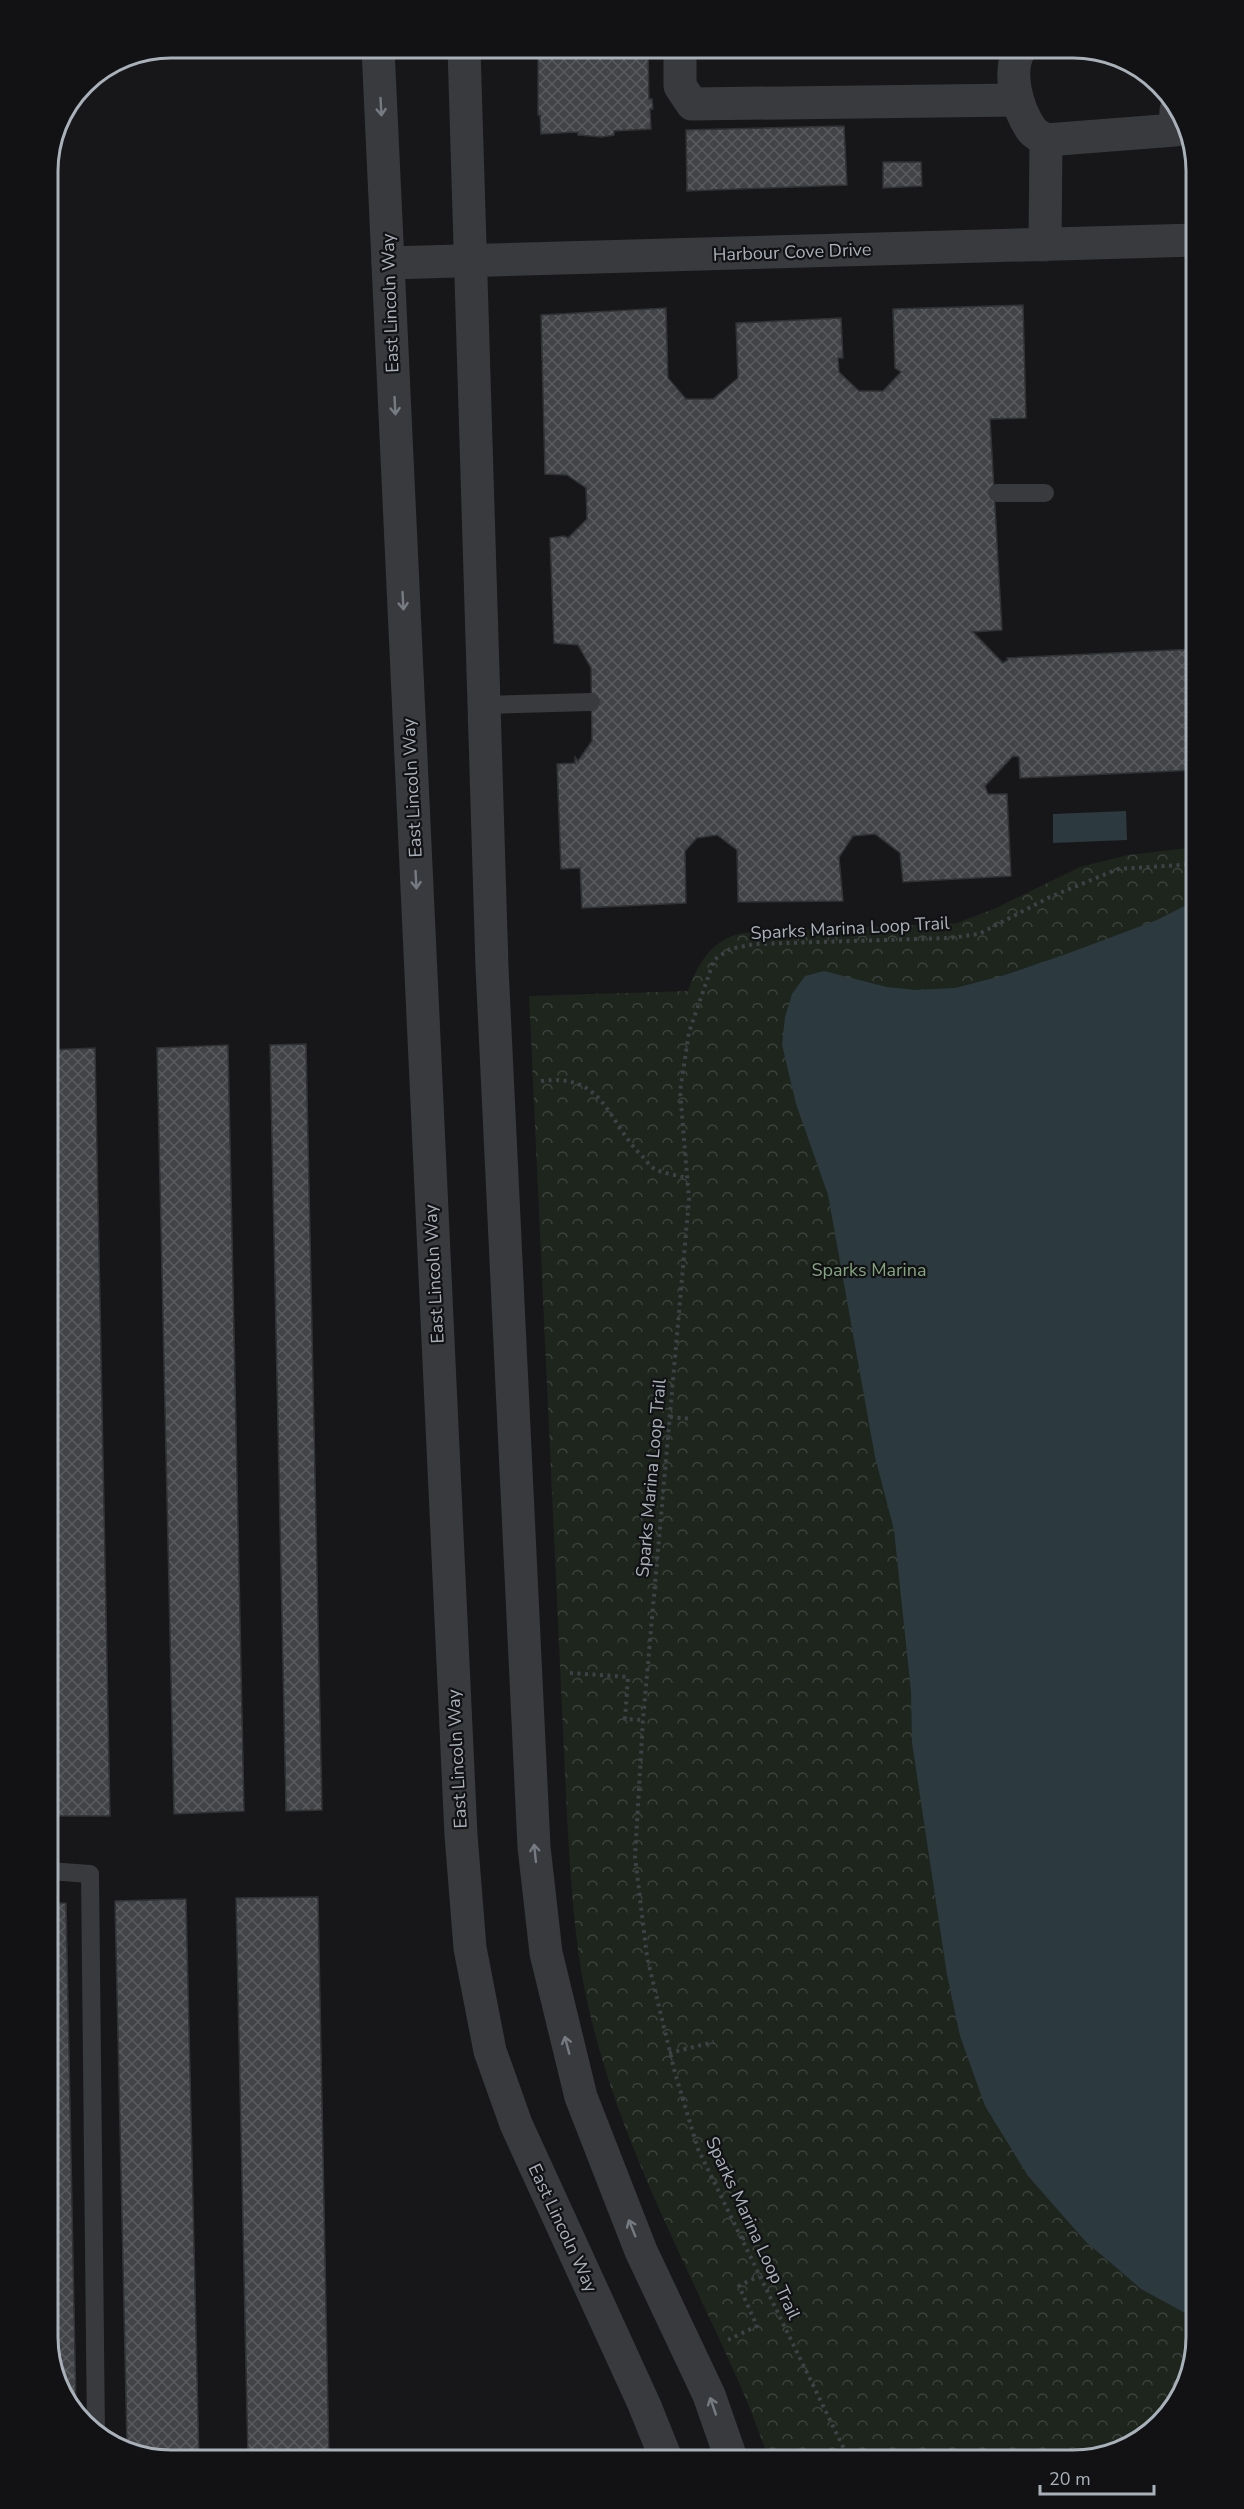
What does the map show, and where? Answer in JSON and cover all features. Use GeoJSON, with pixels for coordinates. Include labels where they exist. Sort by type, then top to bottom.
{"type":"FeatureCollection","features":[{"type":"Feature","properties":{"kind":"street","name":"East Lincoln Way"},"geometry":{"type":"LineString","coordinates":[[378,58],[460,1823],[470,1948],[490,2051],[516,2124],[644,2404],[663,2450]]}},
{"type":"Feature","properties":{"kind":"street"},"geometry":{"type":"LineString","coordinates":[[464,58],[492,967],[534,1847],[546,1953],[581,2097],[641,2251],[709,2395],[728,2450]]}},
{"type":"Feature","properties":{"kind":"street"},"geometry":{"type":"LineString","coordinates":[[680,59],[680,86],[692,104],[1017,100]]}},
{"type":"Feature","properties":{"kind":"street"},"geometry":{"type":"LineString","coordinates":[[1019,59],[1014,76],[1017,100],[1032,131],[1046,140],[1175,125]]}},
{"type":"Feature","properties":{"kind":"street"},"geometry":{"type":"LineString","coordinates":[[1045,244],[1046,140]]}},
{"type":"Feature","properties":{"kind":"street","name":"Harbour Cove Drive"},"geometry":{"type":"LineString","coordinates":[[388,263],[1186,240]]}},
{"type":"Feature","properties":{"kind":"lane"},"geometry":{"type":"LineString","coordinates":[[997,493],[1045,493]]}},
{"type":"Feature","properties":{"kind":"lane"},"geometry":{"type":"LineString","coordinates":[[485,705],[591,702]]}},
{"type":"Feature","properties":{"kind":"lane"},"geometry":{"type":"LineString","coordinates":[[58,1872],[90,1874],[96,2420]]}},
{"type":"Feature","properties":{"kind":"path","name":"Sparks Marina Loop Trail"},"geometry":{"type":"LineString","coordinates":[[845,2450],[698,2149],[669,2053],[647,1957],[635,1857],[643,1720],[689,1199],[680,1091],[689,1032],[714,960],[730,949],[755,944],[950,938],[979,934],[1050,897],[1118,869],[1186,865]]}},
{"type":"Feature","properties":{"kind":"path"},"geometry":{"type":"LineString","coordinates":[[541,1081],[560,1079],[580,1084],[603,1100],[628,1142],[654,1169],[687,1178]]}},
{"type":"Feature","properties":{"kind":"path"},"geometry":{"type":"LineString","coordinates":[[670,1417],[692,1419]]}},
{"type":"Feature","properties":{"kind":"path"},"geometry":{"type":"LineString","coordinates":[[570,1673],[628,1677],[625,1719],[643,1720]]}},
{"type":"Feature","properties":{"kind":"path"},"geometry":{"type":"LineString","coordinates":[[669,2053],[714,2042]]}},
{"type":"Feature","properties":{"kind":"path"},"geometry":{"type":"LineString","coordinates":[[742,2239],[763,2230]]}},
{"type":"Feature","properties":{"kind":"path"},"geometry":{"type":"LineString","coordinates":[[728,2340],[757,2326],[739,2286],[759,2276]]}},
{"type":"Feature","properties":{"kind":"green space","name":"Sparks Marina"},"geometry":{"type":"Polygon","coordinates":[[[1186,848],[1186,2338],[1182,2367],[1167,2400],[1147,2423],[1116,2442],[1102,2447],[1080,2450],[766,2450],[744,2394],[637,2157],[603,2063],[584,1987],[573,1906],[569,1851],[529,996],[688,991],[696,971],[708,954],[732,936],[743,933],[957,923],[996,908],[1080,867],[1128,855],[1186,848]]]}},
{"type":"Feature","properties":{"kind":"shaded area"},"geometry":{"type":"Polygon","coordinates":[[[1126,811],[1127,840],[1053,843],[1053,814],[1126,811]]]}},
{"type":"Feature","properties":{"kind":"shaded area"},"geometry":{"type":"Polygon","coordinates":[[[1186,905],[1186,2314],[1141,2289],[1086,2242],[1028,2176],[985,2106],[960,2036],[947,1975],[912,1743],[911,1692],[894,1530],[875,1457],[828,1195],[796,1104],[782,1045],[785,1017],[792,994],[805,976],[824,971],[887,987],[916,990],[955,988],[1005,975],[1157,920],[1186,905]]]}},
{"type":"Feature","properties":{"kind":"building"},"geometry":{"type":"Polygon","coordinates":[[[538,58],[648,59],[649,99],[652,99],[653,109],[650,109],[651,129],[614,131],[614,135],[602,137],[578,135],[578,132],[541,134],[540,115],[538,115],[538,58]]]}},
{"type":"Feature","properties":{"kind":"building"},"geometry":{"type":"Polygon","coordinates":[[[844,126],[847,185],[687,191],[686,130],[844,126]]]}},
{"type":"Feature","properties":{"kind":"building"},"geometry":{"type":"Polygon","coordinates":[[[883,162],[921,162],[922,186],[883,188],[883,162]]]}},
{"type":"Feature","properties":{"kind":"building"},"geometry":{"type":"Polygon","coordinates":[[[1023,305],[1026,418],[990,419],[1002,630],[973,632],[1003,663],[1008,660],[1007,658],[1186,649],[1186,770],[1020,778],[1019,757],[1013,756],[985,786],[988,794],[1007,794],[1011,876],[903,882],[900,853],[875,834],[853,836],[839,857],[843,901],[738,902],[737,850],[717,835],[697,838],[685,851],[686,903],[582,908],[580,868],[561,869],[557,764],[575,763],[575,757],[578,761],[592,741],[591,668],[578,645],[554,643],[550,538],[564,536],[568,538],[587,519],[586,488],[567,475],[545,474],[541,315],[666,308],[668,378],[686,399],[713,399],[738,378],[736,323],[841,318],[843,358],[838,358],[839,372],[859,391],[883,391],[901,372],[895,368],[893,309],[1023,305]]]}},
{"type":"Feature","properties":{"kind":"building"},"geometry":{"type":"Polygon","coordinates":[[[306,1044],[322,1810],[286,1811],[270,1045],[306,1044]]]}},
{"type":"Feature","properties":{"kind":"building"},"geometry":{"type":"Polygon","coordinates":[[[228,1045],[244,1811],[174,1814],[157,1048],[228,1045]]]}},
{"type":"Feature","properties":{"kind":"building"},"geometry":{"type":"Polygon","coordinates":[[[95,1048],[110,1816],[58,1816],[59,1050],[95,1048]]]}},
{"type":"Feature","properties":{"kind":"building"},"geometry":{"type":"Polygon","coordinates":[[[318,1897],[329,2450],[248,2450],[236,1898],[318,1897]]]}},
{"type":"Feature","properties":{"kind":"building"},"geometry":{"type":"Polygon","coordinates":[[[186,1899],[199,2450],[156,2450],[127,2441],[115,1901],[186,1899]]]}},
{"type":"Feature","properties":{"kind":"building"},"geometry":{"type":"Polygon","coordinates":[[[58,1903],[66,1903],[76,2397],[62,2367],[58,2338],[58,1903]]]}}]}
